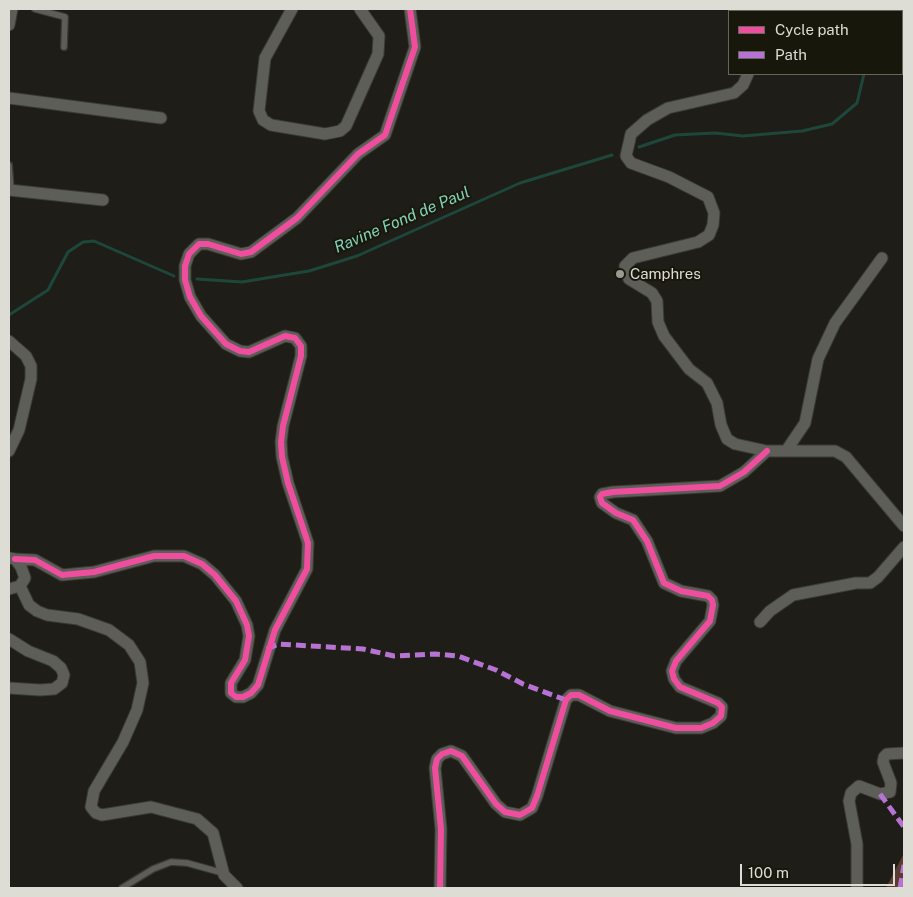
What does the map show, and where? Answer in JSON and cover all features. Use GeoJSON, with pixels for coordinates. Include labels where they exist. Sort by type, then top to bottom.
{"type":"FeatureCollection","features":[{"type":"Feature","properties":{"kind":"street"},"geometry":{"type":"LineString","coordinates":[[292,9],[264,58],[259,111],[263,120],[271,125],[325,134],[340,131],[346,126],[378,54],[379,36],[360,9]]}},
{"type":"Feature","properties":{"kind":"street"},"geometry":{"type":"LineString","coordinates":[[12,558],[35,560],[62,575],[94,572],[154,556],[184,556],[202,564],[215,575],[236,601],[247,625],[249,636],[245,660],[231,683],[231,693],[236,697],[244,697],[251,693],[258,685],[275,630],[307,570],[308,543],[288,483],[282,457],[281,442],[283,426],[302,356],[301,346],[295,338],[285,336],[249,352],[226,344],[201,316],[190,297],[185,266],[189,254],[200,244],[208,244],[241,254],[251,252],[297,218],[358,154],[384,135],[392,118],[415,46],[410,9]]}},
{"type":"Feature","properties":{"kind":"street"},"geometry":{"type":"LineString","coordinates":[[748,75],[743,85],[734,93],[668,108],[647,120],[630,134],[626,156],[631,163],[669,177],[708,197],[714,213],[713,225],[709,235],[698,242],[633,258],[625,266],[629,279],[652,294],[657,301],[658,322],[664,336],[689,369],[707,383],[718,403],[721,425],[727,439],[735,444],[767,451],[835,451],[846,457],[904,526]]}},
{"type":"Feature","properties":{"kind":"street"},"geometry":{"type":"LineString","coordinates":[[9,98],[161,118]]}},
{"type":"Feature","properties":{"kind":"street"},"geometry":{"type":"LineString","coordinates":[[10,190],[103,200]]}},
{"type":"Feature","properties":{"kind":"street"},"geometry":{"type":"LineString","coordinates":[[786,451],[804,423],[818,359],[835,322],[882,258]]}},
{"type":"Feature","properties":{"kind":"street"},"geometry":{"type":"LineString","coordinates":[[9,341],[26,356],[31,366],[31,379],[19,430],[9,451]]}},
{"type":"Feature","properties":{"kind":"street"},"geometry":{"type":"LineString","coordinates":[[440,888],[441,829],[435,768],[437,759],[442,754],[451,752],[462,756],[496,804],[505,812],[520,815],[532,808],[566,700],[571,695],[579,695],[610,711],[676,728],[701,728],[713,723],[721,716],[722,707],[718,703],[680,687],[674,679],[672,671],[676,661],[710,621],[714,605],[712,600],[708,596],[682,591],[664,583],[647,541],[633,520],[602,504],[600,497],[602,494],[613,492],[720,486],[744,472],[767,451]]}},
{"type":"Feature","properties":{"kind":"street"},"geometry":{"type":"LineString","coordinates":[[760,622],[770,610],[793,595],[856,583],[870,583],[878,577],[904,547]]}},
{"type":"Feature","properties":{"kind":"street"},"geometry":{"type":"LineString","coordinates":[[12,558],[25,578],[14,588],[29,605],[47,615],[78,619],[109,630],[129,645],[140,662],[143,682],[137,710],[124,742],[94,791],[91,807],[96,813],[102,815],[151,807],[197,819],[213,832],[223,872],[237,888]]}},
{"type":"Feature","properties":{"kind":"street"},"geometry":{"type":"LineString","coordinates":[[9,639],[28,651],[53,661],[61,668],[64,675],[62,683],[54,688],[40,690],[9,688]]}},
{"type":"Feature","properties":{"kind":"street"},"geometry":{"type":"LineString","coordinates":[[857,888],[857,844],[849,801],[851,792],[858,786],[880,794],[890,792],[892,783],[884,766],[884,757],[887,754],[904,753]]}},
{"type":"Feature","properties":{"kind":"lane"},"geometry":{"type":"LineString","coordinates":[[35,9],[66,18],[64,47]]}},
{"type":"Feature","properties":{"kind":"lane"},"geometry":{"type":"LineString","coordinates":[[9,165],[10,190]]}},
{"type":"Feature","properties":{"kind":"lane"},"geometry":{"type":"LineString","coordinates":[[122,888],[153,869],[171,862],[187,863],[223,872]]}},
{"type":"Feature","properties":{"kind":"shaded area"},"geometry":{"type":"Polygon","coordinates":[[[904,853],[904,888],[886,888],[904,853]]]}},
{"type":"Feature","properties":{"kind":"waterway","name":"Ravine Fond de Paul"},"geometry":{"type":"LineString","coordinates":[[639,147],[675,135],[715,133],[743,136],[802,131],[832,124],[857,103],[864,75]]}},
{"type":"Feature","properties":{"kind":"waterway","name":"Ravine Fond de Paul"},"geometry":{"type":"LineString","coordinates":[[197,279],[242,282],[309,271],[357,256],[520,183],[612,155]]}},
{"type":"Feature","properties":{"kind":"waterway","name":"Ravine Fond de Paul"},"geometry":{"type":"LineString","coordinates":[[9,315],[48,290],[68,252],[83,242],[94,241],[174,276]]}},
{"type":"Feature","properties":{"kind":"marked path"},"geometry":{"type":"LineString","coordinates":[[267,649],[278,644],[363,649],[394,656],[435,654],[458,656],[566,700]]}},
{"type":"Feature","properties":{"kind":"marked path"},"geometry":{"type":"LineString","coordinates":[[880,794],[904,827]]}},
{"type":"Feature","properties":{"kind":"marked path"},"geometry":{"type":"LineString","coordinates":[[900,888],[904,865]]}},
{"type":"Feature","properties":{"kind":"cycle path"},"geometry":{"type":"LineString","coordinates":[[15,559],[35,560],[62,575],[94,572],[154,556],[184,556],[202,564],[215,575],[236,601],[247,625],[249,636],[245,660],[231,683],[231,693],[236,697],[243,697],[251,693],[258,685],[275,630],[307,569],[308,543],[288,483],[282,457],[281,442],[283,426],[301,356],[301,346],[295,338],[285,336],[249,352],[240,351],[226,344],[201,316],[190,297],[185,280],[185,266],[189,254],[199,244],[208,244],[241,254],[251,252],[297,218],[358,154],[385,135],[415,47],[410,9]]}},
{"type":"Feature","properties":{"kind":"cycle path"},"geometry":{"type":"LineString","coordinates":[[440,888],[441,829],[435,768],[437,759],[442,754],[451,751],[462,756],[496,804],[505,812],[520,815],[532,808],[566,700],[571,695],[579,695],[610,711],[676,728],[701,728],[713,723],[721,716],[722,707],[718,703],[680,687],[674,679],[672,671],[676,661],[710,621],[712,600],[708,596],[681,591],[664,583],[647,541],[633,520],[616,513],[602,503],[600,497],[602,494],[613,492],[720,486],[744,472],[767,451]]}},
{"type":"Feature","properties":{"kind":"place","name":"Camphres"},"geometry":{"type":"Point","coordinates":[620,274]}}]}
